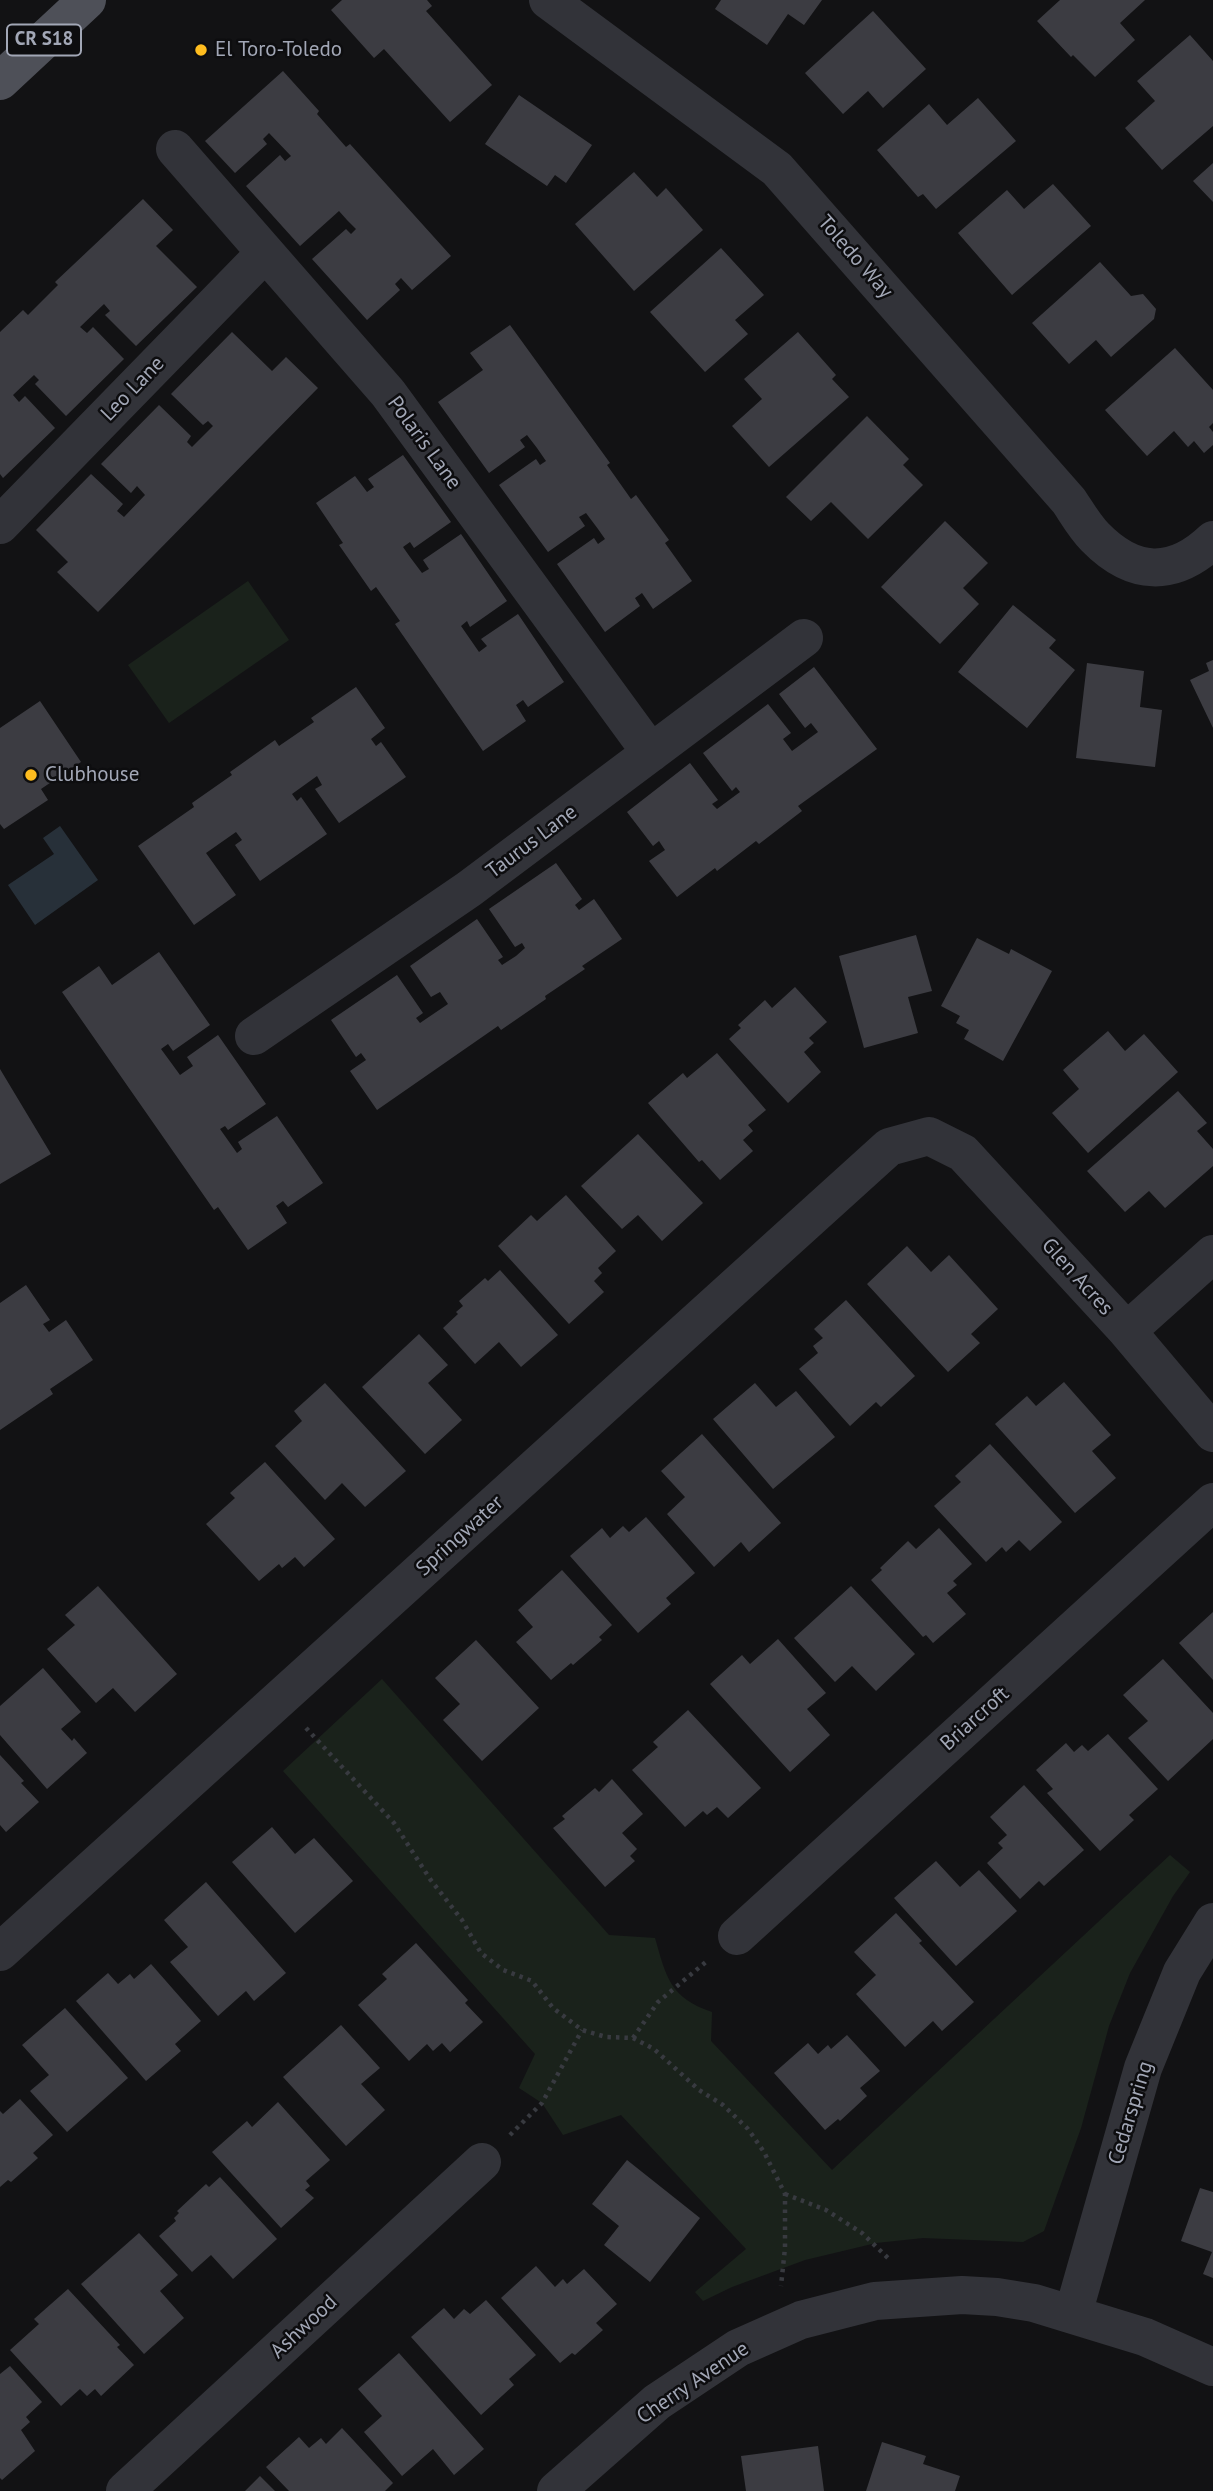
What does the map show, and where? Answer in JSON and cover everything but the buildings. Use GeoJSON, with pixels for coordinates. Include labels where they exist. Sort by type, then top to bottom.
{"type":"FeatureCollection","features":[{"type":"Feature","properties":{"kind":"main road","name":"CR S18"},"geometry":{"type":"LineString","coordinates":[[0,81],[87,0]]}},
{"type":"Feature","properties":{"kind":"street","name":"Toledo Way"},"geometry":{"type":"LineString","coordinates":[[548,0],[777,169],[1069,501],[1093,535],[1120,559],[1151,567],[1178,565],[1198,554],[1213,540]]}},
{"type":"Feature","properties":{"kind":"street","name":"Polaris Lane"},"geometry":{"type":"LineString","coordinates":[[175,149],[388,393],[651,753]]}},
{"type":"Feature","properties":{"kind":"street","name":"Leo Lane"},"geometry":{"type":"LineString","coordinates":[[0,525],[265,253]]}},
{"type":"Feature","properties":{"kind":"street","name":"Taurus Lane"},"geometry":{"type":"LineString","coordinates":[[254,1036],[469,889],[804,638]]}},
{"type":"Feature","properties":{"kind":"street","name":"Glen Acres"},"geometry":{"type":"LineString","coordinates":[[929,1136],[963,1153],[1127,1331],[1213,1433]]}},
{"type":"Feature","properties":{"kind":"street","name":"Springwater"},"geometry":{"type":"LineString","coordinates":[[0,1952],[889,1147],[929,1136]]}},
{"type":"Feature","properties":{"kind":"street"},"geometry":{"type":"LineString","coordinates":[[1127,1331],[1213,1254]]}},
{"type":"Feature","properties":{"kind":"street","name":"Briarcroft"},"geometry":{"type":"LineString","coordinates":[[737,1936],[1213,1502]]}},
{"type":"Feature","properties":{"kind":"street","name":"Cedarspring"},"geometry":{"type":"LineString","coordinates":[[1073,2314],[1143,2068],[1182,1972],[1213,1922]]}},
{"type":"Feature","properties":{"kind":"street","name":"Ashwood"},"geometry":{"type":"LineString","coordinates":[[125,2491],[482,2162]]}},
{"type":"Feature","properties":{"kind":"street","name":"Cherry Avenue"},"geometry":{"type":"LineString","coordinates":[[556,2491],[657,2402],[738,2348],[801,2320],[875,2301],[927,2296],[997,2297],[1073,2314],[1145,2337],[1213,2367]]}},
{"type":"Feature","properties":{"kind":"path"},"geometry":{"type":"LineString","coordinates":[[278,1700],[394,1823],[430,1879],[462,1920],[481,1953],[503,1970],[531,1981],[553,2008],[582,2031],[606,2037],[633,2038],[653,2049],[699,2090],[723,2105],[748,2129],[764,2152],[785,2194],[785,2248],[776,2332]]}},
{"type":"Feature","properties":{"kind":"path"},"geometry":{"type":"LineString","coordinates":[[633,2038],[658,2003],[737,1936]]}},
{"type":"Feature","properties":{"kind":"path"},"geometry":{"type":"LineString","coordinates":[[482,2162],[542,2104],[582,2031]]}},
{"type":"Feature","properties":{"kind":"path"},"geometry":{"type":"LineString","coordinates":[[785,2194],[826,2210],[862,2232],[927,2296]]}},
{"type":"Feature","properties":{"kind":"shaded area"},"geometry":{"type":"Polygon","coordinates":[[[248,581],[289,640],[169,723],[128,665],[248,581]]]}},
{"type":"Feature","properties":{"kind":"shaded area"},"geometry":{"type":"Polygon","coordinates":[[[60,826],[98,880],[35,925],[8,885],[54,854],[43,838],[60,826]]]}},
{"type":"Feature","properties":{"kind":"shaded area"},"geometry":{"type":"Polygon","coordinates":[[[382,1679],[609,1935],[655,1938],[667,1975],[678,1993],[712,2012],[711,2041],[832,2170],[1170,1855],[1190,1872],[1173,1896],[1130,1973],[1109,2026],[1081,2128],[1044,2231],[1023,2242],[923,2238],[876,2243],[805,2260],[732,2287],[703,2301],[695,2292],[746,2249],[621,2115],[563,2135],[542,2103],[519,2088],[535,2054],[283,1771],[382,1679]]]}},
{"type":"Feature","properties":{"kind":"place","name":"El Toro-Toledo"},"geometry":{"type":"Point","coordinates":[201,50]}},
{"type":"Feature","properties":{"kind":"place","name":"Clubhouse"},"geometry":{"type":"Point","coordinates":[31,775]}}]}
